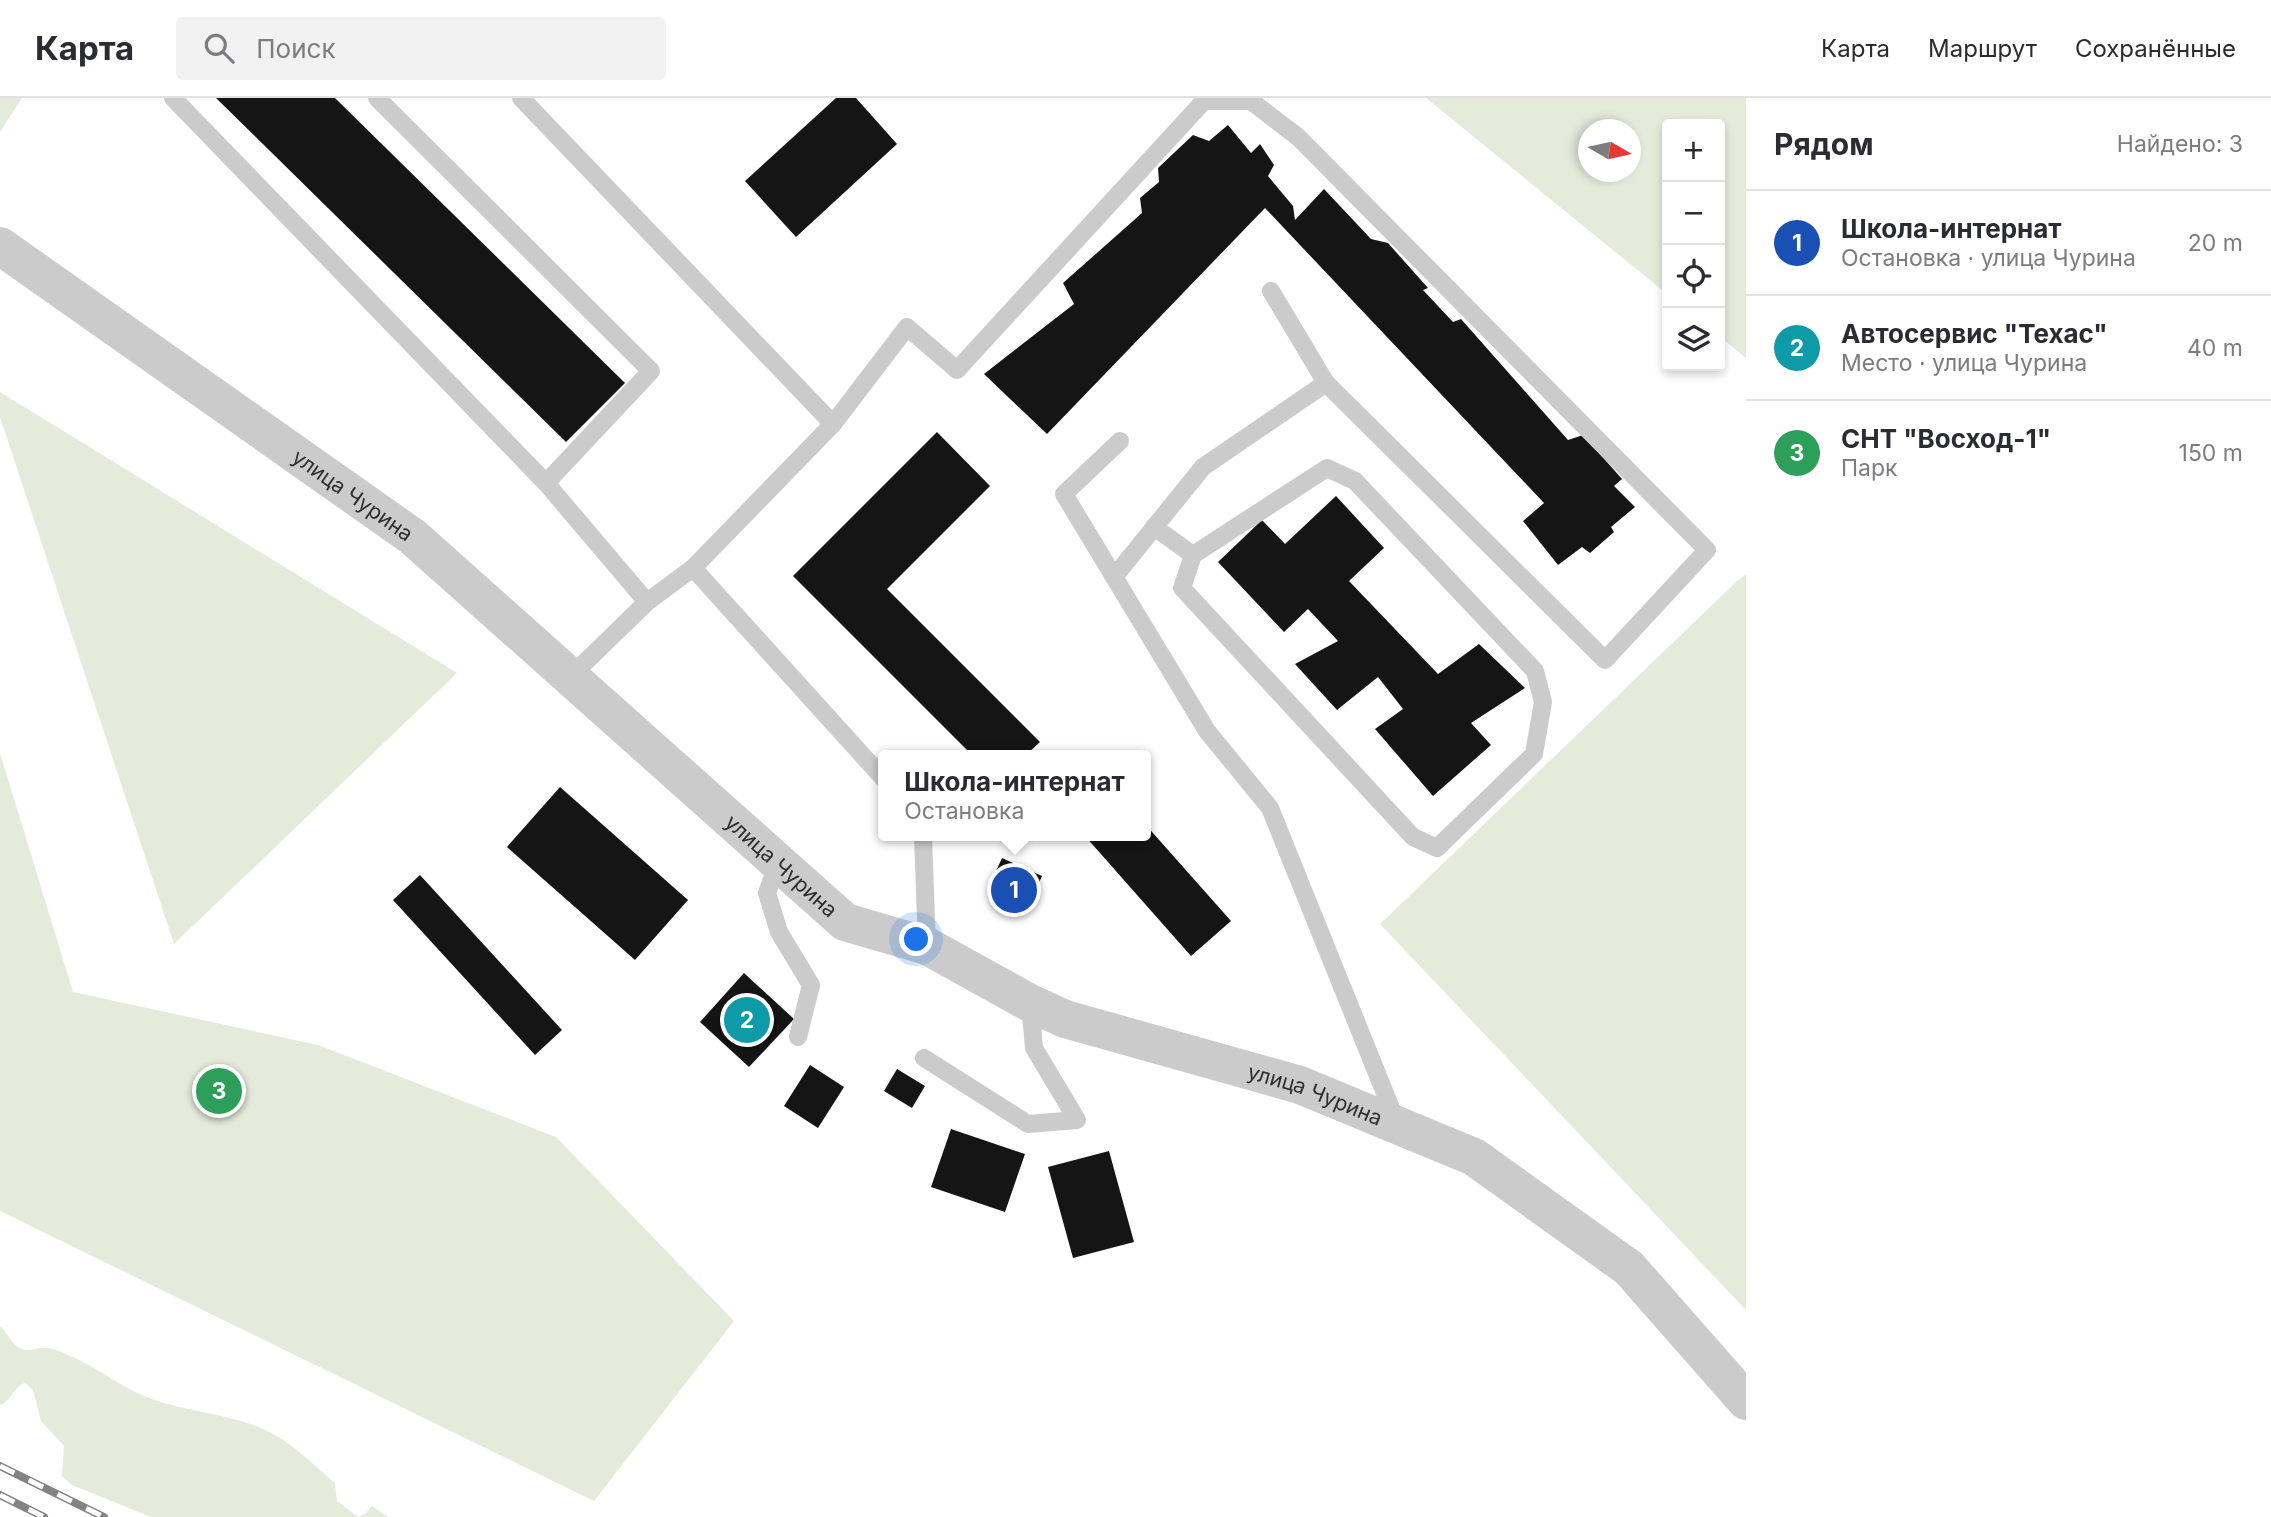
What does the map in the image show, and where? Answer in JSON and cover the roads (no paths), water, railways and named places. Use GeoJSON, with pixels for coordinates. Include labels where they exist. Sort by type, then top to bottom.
{"type":"FeatureCollection","features":[{"type":"Feature","properties":{"kind":"street","name":"улица Чурина"},"geometry":{"type":"LineString","coordinates":[[0,246],[413,537],[845,922],[927,946],[1030,1003],[1065,1019],[1300,1085],[1474,1157],[1629,1268],[1746,1401]]}},
{"type":"Feature","properties":{"kind":"lane"},"geometry":{"type":"LineString","coordinates":[[173,98],[546,483],[647,602]]}},
{"type":"Feature","properties":{"kind":"lane"},"geometry":{"type":"LineString","coordinates":[[377,98],[652,371],[546,483]]}},
{"type":"Feature","properties":{"kind":"lane"},"geometry":{"type":"LineString","coordinates":[[521,98],[833,424]]}},
{"type":"Feature","properties":{"kind":"lane"},"geometry":{"type":"LineString","coordinates":[[570,677],[647,602],[692,568],[833,424],[907,327],[957,370],[1203,101],[1251,101],[1298,137],[1707,550],[1605,660],[1326,383],[1271,291]]}},
{"type":"Feature","properties":{"kind":"lane"},"geometry":{"type":"LineString","coordinates":[[1114,577],[1203,467],[1326,383]]}},
{"type":"Feature","properties":{"kind":"lane"},"geometry":{"type":"LineString","coordinates":[[1120,441],[1064,495],[1207,731],[1270,808],[1399,1126]]}},
{"type":"Feature","properties":{"kind":"lane"},"geometry":{"type":"LineString","coordinates":[[1327,468],[1354,481],[1535,671],[1543,702],[1534,754],[1437,848],[1413,837],[1182,588],[1193,555],[1327,468]]}},
{"type":"Feature","properties":{"kind":"lane"},"geometry":{"type":"LineString","coordinates":[[1154,527],[1193,555]]}},
{"type":"Feature","properties":{"kind":"lane"},"geometry":{"type":"LineString","coordinates":[[692,568],[878,773]]}},
{"type":"Feature","properties":{"kind":"lane"},"geometry":{"type":"LineString","coordinates":[[923,841],[927,946]]}},
{"type":"Feature","properties":{"kind":"lane"},"geometry":{"type":"LineString","coordinates":[[778,862],[767,893],[779,932],[811,985],[798,1037]]}},
{"type":"Feature","properties":{"kind":"lane"},"geometry":{"type":"LineString","coordinates":[[925,1058],[1028,1124],[1077,1120],[1034,1048],[1030,1003]]}},
{"type":"Feature","properties":{"kind":"railway"},"geometry":{"type":"LineString","coordinates":[[0,1466],[104,1517]]}},
{"type":"Feature","properties":{"kind":"railway"},"geometry":{"type":"LineString","coordinates":[[0,1495],[44,1517]]}},
{"type":"Feature","properties":{"kind":"place","name":"Школа-интернат"},"geometry":{"type":"Point","coordinates":[1014,890]}},
{"type":"Feature","properties":{"kind":"place","name":"Автосервис \"Техас\""},"geometry":{"type":"Point","coordinates":[747,1020]}},
{"type":"Feature","properties":{"kind":"place","name":"СНТ \"Восход-1\""},"geometry":{"type":"Point","coordinates":[219,1091]}}]}
